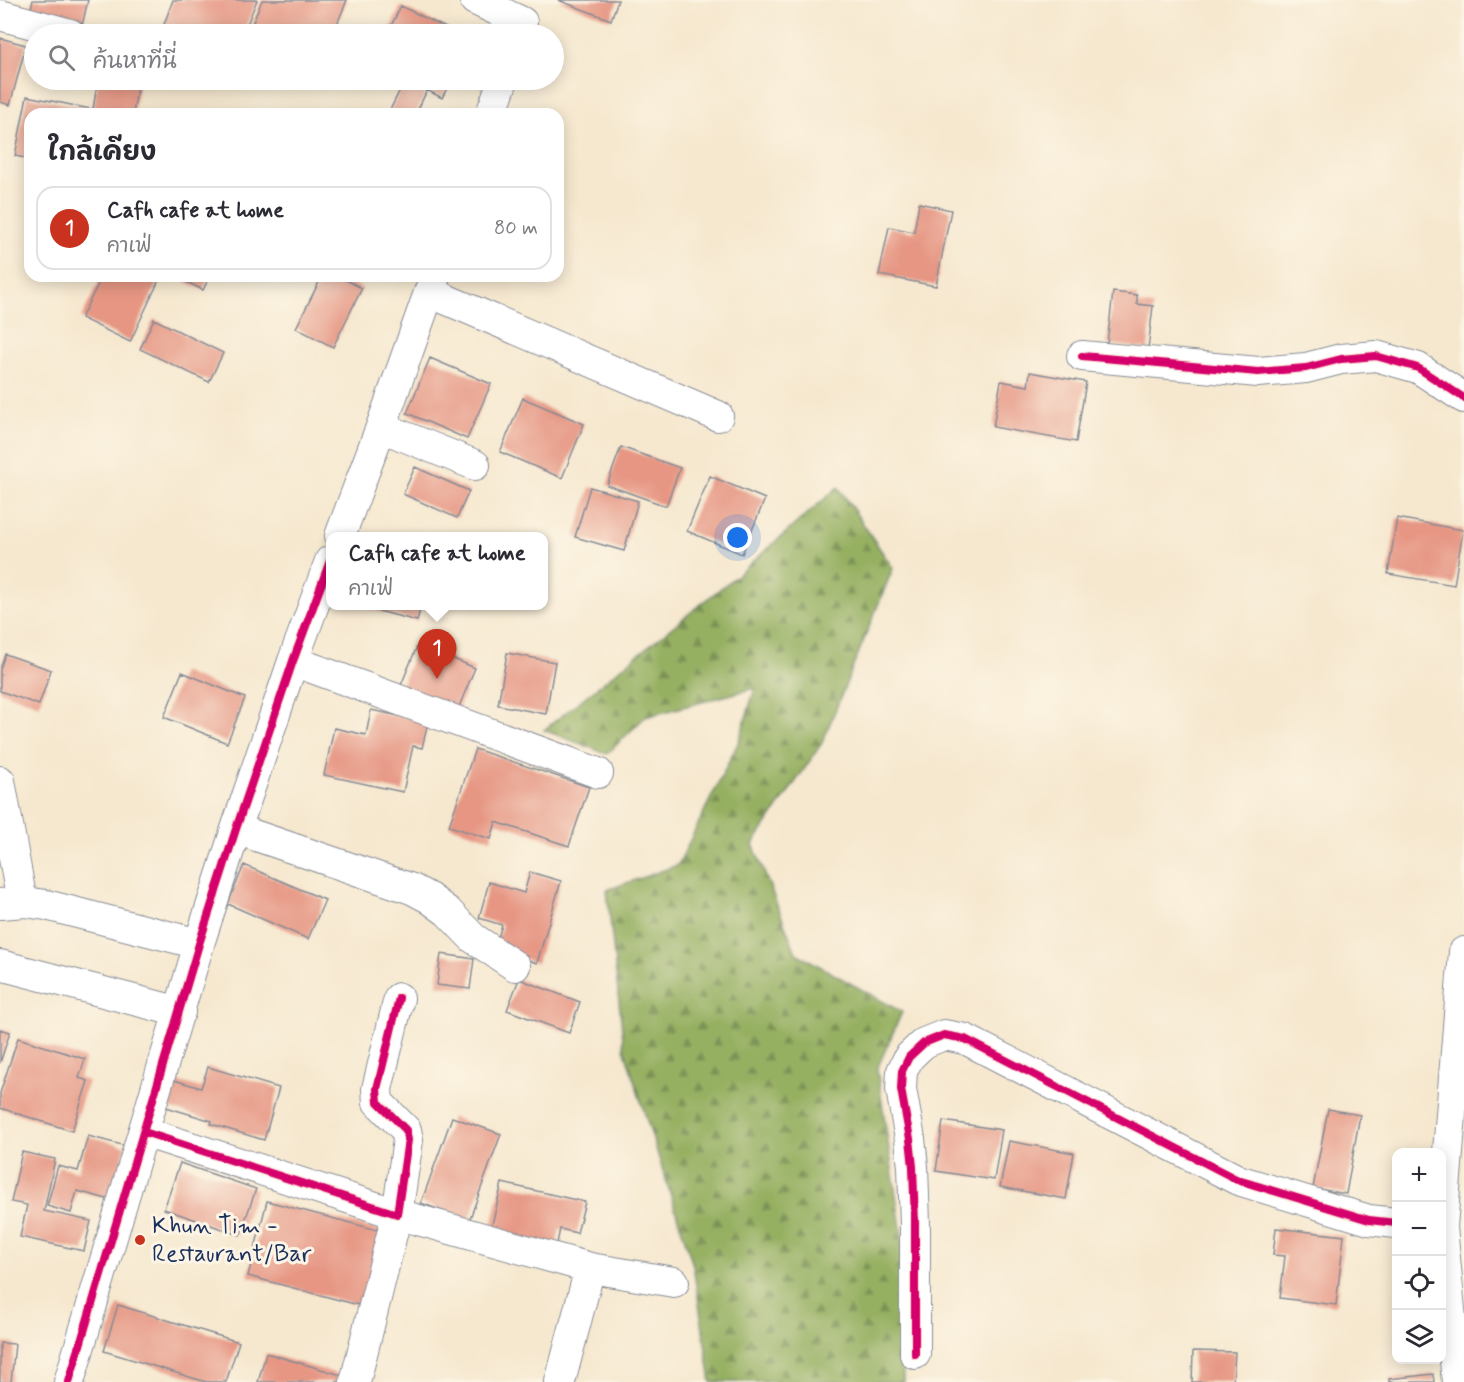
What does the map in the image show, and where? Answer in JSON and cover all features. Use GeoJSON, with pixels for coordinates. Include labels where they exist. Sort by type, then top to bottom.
{"type":"FeatureCollection","features":[{"type":"Feature","properties":{"kind":"street"},"geometry":{"type":"LineString","coordinates":[[475,0],[523,19]]}},
{"type":"Feature","properties":{"kind":"street"},"geometry":{"type":"LineString","coordinates":[[0,15],[33,24]]}},
{"type":"Feature","properties":{"kind":"street"},"geometry":{"type":"LineString","coordinates":[[493,108],[499,90]]}},
{"type":"Feature","properties":{"kind":"street"},"geometry":{"type":"LineString","coordinates":[[342,532],[432,284],[718,416]]}},
{"type":"Feature","properties":{"kind":"street"},"geometry":{"type":"LineString","coordinates":[[1082,356],[1258,372],[1306,368],[1341,359],[1376,356],[1418,368],[1464,398]]}},
{"type":"Feature","properties":{"kind":"street"},"geometry":{"type":"LineString","coordinates":[[381,427],[475,465]]}},
{"type":"Feature","properties":{"kind":"street"},"geometry":{"type":"LineString","coordinates":[[69,1382],[199,944],[293,661],[326,572]]}},
{"type":"Feature","properties":{"kind":"street"},"geometry":{"type":"LineString","coordinates":[[293,661],[598,773]]}},
{"type":"Feature","properties":{"kind":"street"},"geometry":{"type":"LineString","coordinates":[[0,781],[11,903],[45,905],[199,944]]}},
{"type":"Feature","properties":{"kind":"street"},"geometry":{"type":"LineString","coordinates":[[236,829],[421,893],[448,912],[473,938],[515,966]]}},
{"type":"Feature","properties":{"kind":"street"},"geometry":{"type":"LineString","coordinates":[[1444,1202],[1464,952]]}},
{"type":"Feature","properties":{"kind":"street"},"geometry":{"type":"LineString","coordinates":[[0,965],[180,1012]]}},
{"type":"Feature","properties":{"kind":"street"},"geometry":{"type":"LineString","coordinates":[[355,1382],[397,1214],[408,1140],[406,1130],[378,1102],[377,1089],[399,998]]}},
{"type":"Feature","properties":{"kind":"street"},"geometry":{"type":"LineString","coordinates":[[915,1354],[913,1167],[901,1089],[902,1071],[909,1058],[924,1043],[944,1035],[965,1039],[1238,1180],[1369,1220],[1392,1223]]}},
{"type":"Feature","properties":{"kind":"street"},"geometry":{"type":"LineString","coordinates":[[144,1132],[397,1214],[590,1268],[674,1282]]}},
{"type":"Feature","properties":{"kind":"street"},"geometry":{"type":"LineString","coordinates":[[1445,1256],[1457,1382]]}},
{"type":"Feature","properties":{"kind":"street"},"geometry":{"type":"LineString","coordinates":[[560,1382],[590,1268]]}},
{"type":"Feature","properties":{"kind":"green space"},"geometry":{"type":"Polygon","coordinates":[[[838,487],[893,568],[822,743],[753,844],[796,953],[902,1012],[877,1069],[902,1235],[903,1382],[711,1382],[693,1265],[624,1048],[607,890],[678,865],[739,741],[755,688],[645,717],[607,754],[544,730],[741,572],[838,487]]]}},
{"type":"Feature","properties":{"kind":"building"},"geometry":{"type":"Polygon","coordinates":[[[33,0],[88,0],[82,24],[29,16],[33,0]]]}},
{"type":"Feature","properties":{"kind":"building"},"geometry":{"type":"Polygon","coordinates":[[[173,0],[257,0],[247,24],[164,24],[173,0]]]}},
{"type":"Feature","properties":{"kind":"building"},"geometry":{"type":"Polygon","coordinates":[[[262,0],[347,0],[337,24],[252,24],[262,0]]]}},
{"type":"Feature","properties":{"kind":"building"},"geometry":{"type":"Polygon","coordinates":[[[558,0],[618,0],[611,20],[558,0]]]}},
{"type":"Feature","properties":{"kind":"building"},"geometry":{"type":"Polygon","coordinates":[[[401,6],[438,24],[392,24],[401,6]]]}},
{"type":"Feature","properties":{"kind":"building"},"geometry":{"type":"Polygon","coordinates":[[[0,38],[24,44],[24,52],[10,105],[0,102],[0,38]]]}},
{"type":"Feature","properties":{"kind":"building"},"geometry":{"type":"Polygon","coordinates":[[[96,90],[137,90],[134,108],[93,108],[96,90]]]}},
{"type":"Feature","properties":{"kind":"building"},"geometry":{"type":"Polygon","coordinates":[[[400,90],[427,90],[419,108],[391,108],[400,90]]]}},
{"type":"Feature","properties":{"kind":"building"},"geometry":{"type":"Polygon","coordinates":[[[427,90],[446,90],[442,98],[427,90]]]}},
{"type":"Feature","properties":{"kind":"building"},"geometry":{"type":"Polygon","coordinates":[[[27,96],[86,108],[25,108],[27,96]]]}},
{"type":"Feature","properties":{"kind":"building"},"geometry":{"type":"Polygon","coordinates":[[[24,111],[24,158],[15,156],[24,111]]]}},
{"type":"Feature","properties":{"kind":"building"},"geometry":{"type":"Polygon","coordinates":[[[919,203],[951,210],[936,286],[879,275],[889,227],[914,232],[919,203]]]}},
{"type":"Feature","properties":{"kind":"building"},"geometry":{"type":"Polygon","coordinates":[[[99,282],[158,282],[130,342],[81,318],[99,282]]]}},
{"type":"Feature","properties":{"kind":"building"},"geometry":{"type":"Polygon","coordinates":[[[186,282],[207,282],[203,290],[186,282]]]}},
{"type":"Feature","properties":{"kind":"building"},"geometry":{"type":"Polygon","coordinates":[[[319,282],[350,282],[362,288],[333,347],[296,328],[319,282]]]}},
{"type":"Feature","properties":{"kind":"building"},"geometry":{"type":"Polygon","coordinates":[[[1113,292],[1137,295],[1137,304],[1153,306],[1148,349],[1107,344],[1113,292]]]}},
{"type":"Feature","properties":{"kind":"building"},"geometry":{"type":"Polygon","coordinates":[[[154,319],[223,353],[209,382],[140,349],[154,319]]]}},
{"type":"Feature","properties":{"kind":"building"},"geometry":{"type":"Polygon","coordinates":[[[430,358],[491,384],[467,439],[407,413],[430,358]]]}},
{"type":"Feature","properties":{"kind":"building"},"geometry":{"type":"Polygon","coordinates":[[[1030,372],[1086,382],[1076,442],[993,427],[1001,381],[1028,386],[1030,372]]]}},
{"type":"Feature","properties":{"kind":"building"},"geometry":{"type":"Polygon","coordinates":[[[523,398],[584,424],[562,478],[500,452],[523,398]]]}},
{"type":"Feature","properties":{"kind":"building"},"geometry":{"type":"Polygon","coordinates":[[[621,447],[680,468],[666,506],[607,485],[621,447]]]}},
{"type":"Feature","properties":{"kind":"building"},"geometry":{"type":"Polygon","coordinates":[[[415,467],[469,491],[457,518],[403,494],[415,467]]]}},
{"type":"Feature","properties":{"kind":"building"},"geometry":{"type":"Polygon","coordinates":[[[710,476],[765,499],[742,554],[687,531],[710,476]]]}},
{"type":"Feature","properties":{"kind":"building"},"geometry":{"type":"Polygon","coordinates":[[[590,487],[638,501],[624,551],[575,537],[590,487]]]}},
{"type":"Feature","properties":{"kind":"building"},"geometry":{"type":"Polygon","coordinates":[[[1397,518],[1463,530],[1454,585],[1388,574],[1397,518]]]}},
{"type":"Feature","properties":{"kind":"building"},"geometry":{"type":"Polygon","coordinates":[[[375,610],[420,610],[417,621],[375,610]]]}},
{"type":"Feature","properties":{"kind":"building"},"geometry":{"type":"Polygon","coordinates":[[[418,644],[475,668],[456,714],[399,690],[418,644]]]}},
{"type":"Feature","properties":{"kind":"building"},"geometry":{"type":"Polygon","coordinates":[[[507,653],[555,662],[546,714],[498,705],[507,653]]]}},
{"type":"Feature","properties":{"kind":"building"},"geometry":{"type":"Polygon","coordinates":[[[5,654],[51,670],[39,705],[0,691],[0,669],[5,654]]]}},
{"type":"Feature","properties":{"kind":"building"},"geometry":{"type":"Polygon","coordinates":[[[182,672],[245,698],[227,743],[164,717],[182,672]]]}},
{"type":"Feature","properties":{"kind":"building"},"geometry":{"type":"Polygon","coordinates":[[[371,710],[428,722],[422,748],[413,746],[403,792],[324,775],[334,728],[366,735],[371,710]]]}},
{"type":"Feature","properties":{"kind":"building"},"geometry":{"type":"Polygon","coordinates":[[[475,749],[589,787],[569,846],[496,822],[491,839],[449,826],[475,749]]]}},
{"type":"Feature","properties":{"kind":"building"},"geometry":{"type":"Polygon","coordinates":[[[244,865],[325,900],[308,939],[228,904],[244,865]]]}},
{"type":"Feature","properties":{"kind":"building"},"geometry":{"type":"Polygon","coordinates":[[[530,872],[561,881],[537,963],[494,950],[502,925],[479,918],[489,882],[524,893],[530,872]]]}},
{"type":"Feature","properties":{"kind":"building"},"geometry":{"type":"Polygon","coordinates":[[[441,954],[474,959],[470,989],[437,985],[441,954]]]}},
{"type":"Feature","properties":{"kind":"building"},"geometry":{"type":"Polygon","coordinates":[[[519,979],[580,1002],[569,1033],[507,1010],[519,979]]]}},
{"type":"Feature","properties":{"kind":"building"},"geometry":{"type":"Polygon","coordinates":[[[0,1029],[10,1032],[0,1063],[0,1029]]]}},
{"type":"Feature","properties":{"kind":"building"},"geometry":{"type":"Polygon","coordinates":[[[18,1038],[85,1059],[79,1078],[88,1081],[72,1131],[0,1108],[0,1093],[18,1038]]]}},
{"type":"Feature","properties":{"kind":"building"},"geometry":{"type":"Polygon","coordinates":[[[208,1067],[279,1088],[264,1140],[166,1107],[174,1080],[201,1088],[208,1067]]]}},
{"type":"Feature","properties":{"kind":"building"},"geometry":{"type":"Polygon","coordinates":[[[1328,1109],[1360,1115],[1346,1194],[1313,1188],[1328,1109]]]}},
{"type":"Feature","properties":{"kind":"building"},"geometry":{"type":"Polygon","coordinates":[[[452,1117],[501,1134],[469,1221],[421,1203],[452,1117]]]}},
{"type":"Feature","properties":{"kind":"building"},"geometry":{"type":"Polygon","coordinates":[[[943,1121],[1002,1130],[994,1180],[936,1171],[943,1121]]]}},
{"type":"Feature","properties":{"kind":"building"},"geometry":{"type":"Polygon","coordinates":[[[88,1136],[126,1146],[111,1200],[77,1191],[71,1213],[47,1206],[58,1166],[78,1171],[88,1136]]]}},
{"type":"Feature","properties":{"kind":"building"},"geometry":{"type":"Polygon","coordinates":[[[1009,1141],[1074,1153],[1066,1199],[1000,1187],[1009,1141]]]}},
{"type":"Feature","properties":{"kind":"building"},"geometry":{"type":"Polygon","coordinates":[[[22,1152],[55,1159],[44,1211],[91,1221],[84,1251],[20,1237],[27,1205],[11,1202],[22,1152]]]}},
{"type":"Feature","properties":{"kind":"building"},"geometry":{"type":"Polygon","coordinates":[[[180,1163],[256,1189],[240,1235],[164,1209],[180,1163]]]}},
{"type":"Feature","properties":{"kind":"building"},"geometry":{"type":"Polygon","coordinates":[[[502,1183],[585,1202],[577,1233],[560,1229],[556,1248],[490,1233],[502,1183]]]}},
{"type":"Feature","properties":{"kind":"building"},"geometry":{"type":"Polygon","coordinates":[[[267,1201],[385,1232],[366,1307],[248,1276],[267,1201]]]}},
{"type":"Feature","properties":{"kind":"building"},"geometry":{"type":"Polygon","coordinates":[[[1276,1228],[1344,1236],[1336,1305],[1280,1298],[1285,1256],[1273,1255],[1276,1228]]]}},
{"type":"Feature","properties":{"kind":"building"},"geometry":{"type":"Polygon","coordinates":[[[118,1305],[239,1342],[226,1382],[206,1382],[104,1351],[118,1305]]]}},
{"type":"Feature","properties":{"kind":"building"},"geometry":{"type":"Polygon","coordinates":[[[0,1343],[15,1344],[11,1382],[0,1382],[0,1343]]]}},
{"type":"Feature","properties":{"kind":"building"},"geometry":{"type":"Polygon","coordinates":[[[1193,1351],[1235,1352],[1233,1382],[1192,1382],[1193,1351]]]}},
{"type":"Feature","properties":{"kind":"building"},"geometry":{"type":"Polygon","coordinates":[[[266,1353],[348,1377],[347,1382],[258,1382],[266,1353]]]}},
{"type":"Feature","properties":{"kind":"building"},"geometry":{"type":"Polygon","coordinates":[[[1433,1374],[1434,1382],[1389,1382],[1389,1379],[1433,1374]]]}},
{"type":"Feature","properties":{"kind":"cycle path"},"geometry":{"type":"LineString","coordinates":[[1082,356],[1258,372],[1306,368],[1341,359],[1376,356],[1418,368],[1464,398]]}},
{"type":"Feature","properties":{"kind":"cycle path"},"geometry":{"type":"LineString","coordinates":[[69,1382],[199,944],[293,661],[326,572]]}},
{"type":"Feature","properties":{"kind":"cycle path"},"geometry":{"type":"LineString","coordinates":[[144,1132],[397,1214],[408,1140],[406,1130],[378,1102],[377,1089],[399,998]]}},
{"type":"Feature","properties":{"kind":"cycle path"},"geometry":{"type":"LineString","coordinates":[[915,1354],[913,1167],[901,1089],[902,1071],[909,1057],[924,1043],[944,1035],[965,1039],[1238,1180],[1369,1220],[1392,1223]]}},
{"type":"Feature","properties":{"kind":"place","name":"Cafh cafe at home"},"geometry":{"type":"Point","coordinates":[437,679]}},
{"type":"Feature","properties":{"kind":"place","name":"Khun Tim - Restaurant/Bar"},"geometry":{"type":"Point","coordinates":[140,1240]}}]}
